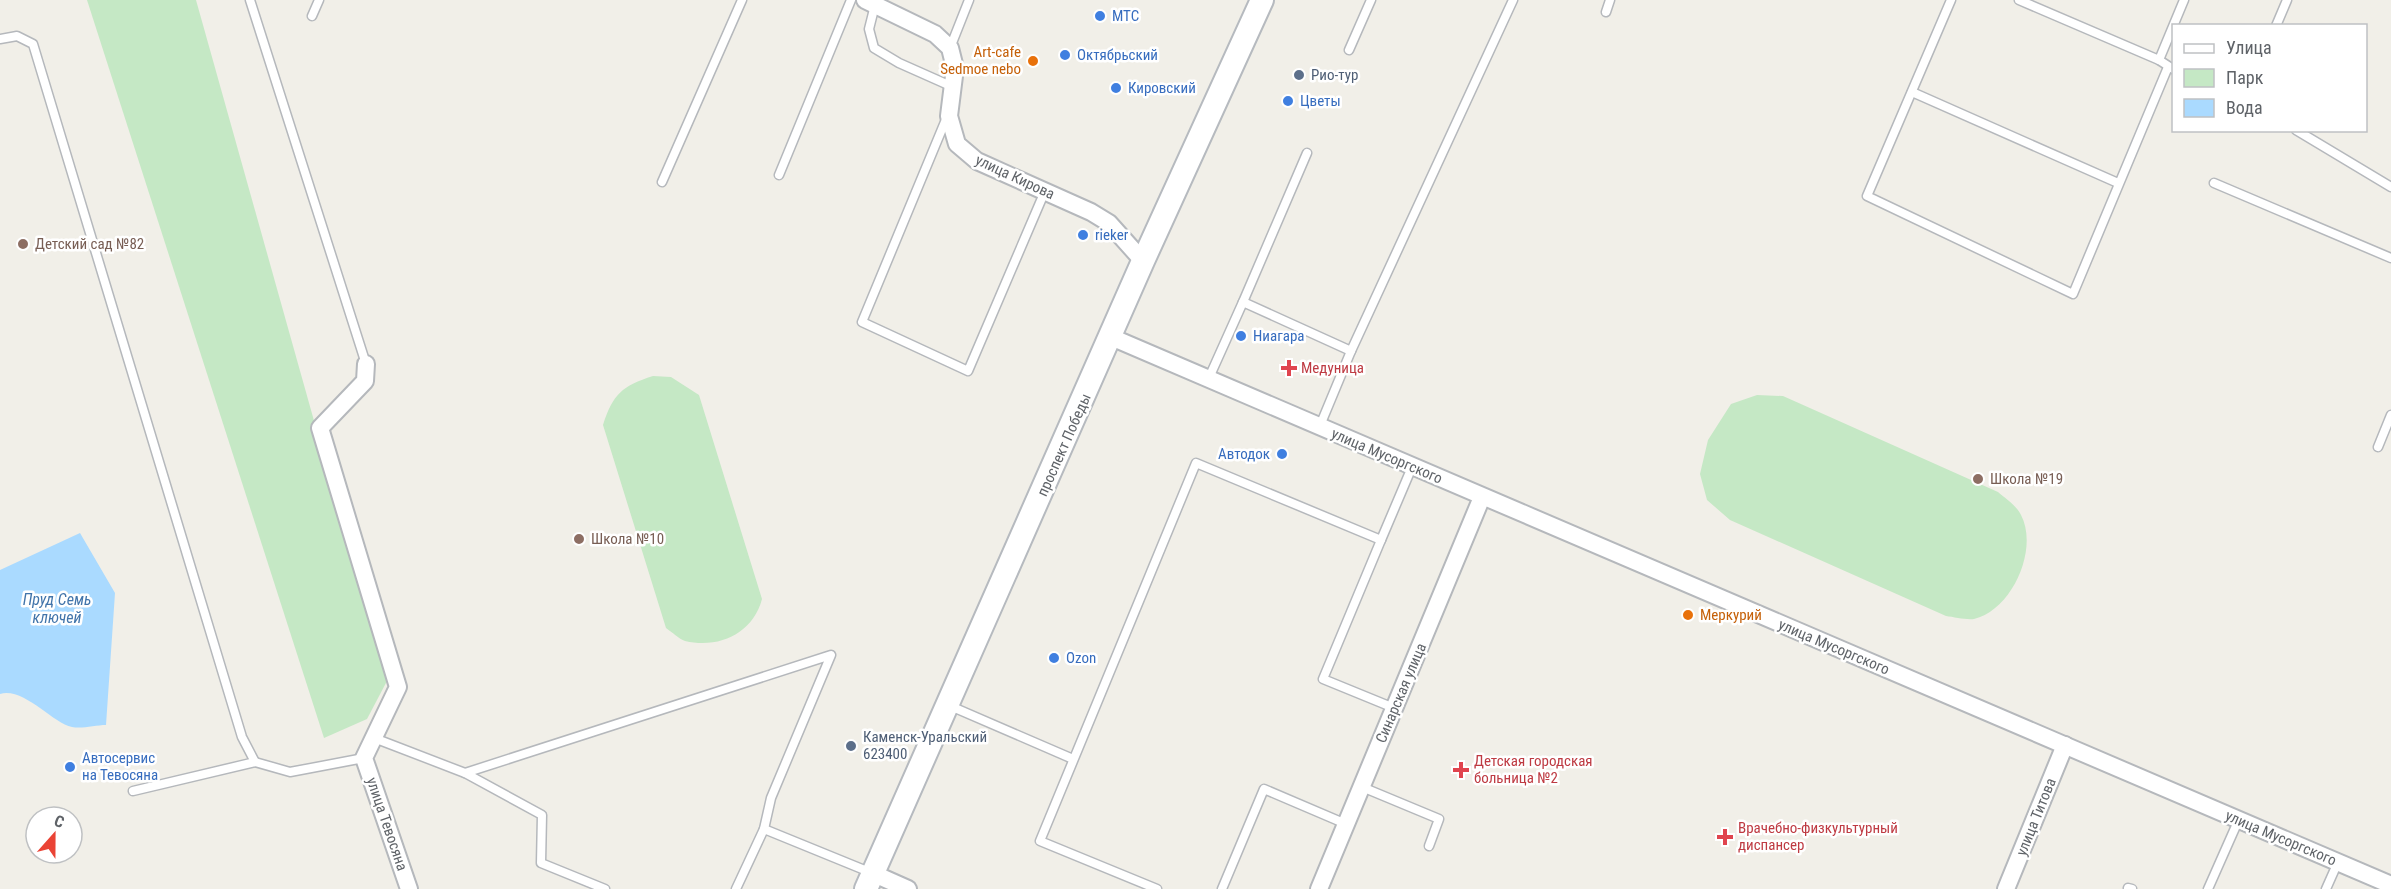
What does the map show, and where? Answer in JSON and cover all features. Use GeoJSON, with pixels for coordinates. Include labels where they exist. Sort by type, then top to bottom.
{"type":"FeatureCollection","features":[{"type":"Feature","properties":{"kind":"main road","name":"проспект Победы"},"geometry":{"type":"LineString","coordinates":[[869,881],[1143,261],[1262,0]]}},
{"type":"Feature","properties":{"kind":"street"},"geometry":{"type":"LineString","coordinates":[[870,2],[935,34],[950,48]]}},
{"type":"Feature","properties":{"kind":"street","name":"улица Кирова"},"geometry":{"type":"LineString","coordinates":[[950,48],[955,68],[950,112],[957,144],[977,161],[1091,212],[1109,223],[1143,261]]}},
{"type":"Feature","properties":{"kind":"street","name":"улица Мусоргского"},"geometry":{"type":"LineString","coordinates":[[1111,337],[2391,885]]}},
{"type":"Feature","properties":{"kind":"street"},"geometry":{"type":"LineString","coordinates":[[364,758],[398,687],[320,428],[365,381],[366,364]]}},
{"type":"Feature","properties":{"kind":"street","name":"Синарская улица"},"geometry":{"type":"LineString","coordinates":[[1319,889],[1482,497]]}},
{"type":"Feature","properties":{"kind":"street","name":"улица Титова"},"geometry":{"type":"LineString","coordinates":[[2006,889],[2066,745]]}},
{"type":"Feature","properties":{"kind":"street","name":"улица Тевосяна"},"geometry":{"type":"LineString","coordinates":[[364,758],[409,889]]}},
{"type":"Feature","properties":{"kind":"street"},"geometry":{"type":"LineString","coordinates":[[869,881],[908,889]]}},
{"type":"Feature","properties":{"kind":"lane"},"geometry":{"type":"LineString","coordinates":[[250,0],[366,364]]}},
{"type":"Feature","properties":{"kind":"lane"},"geometry":{"type":"LineString","coordinates":[[312,16],[319,0]]}},
{"type":"Feature","properties":{"kind":"lane"},"geometry":{"type":"LineString","coordinates":[[663,182],[742,0]]}},
{"type":"Feature","properties":{"kind":"lane"},"geometry":{"type":"LineString","coordinates":[[779,175],[851,0]]}},
{"type":"Feature","properties":{"kind":"lane"},"geometry":{"type":"LineString","coordinates":[[950,48],[969,0]]}},
{"type":"Feature","properties":{"kind":"lane"},"geometry":{"type":"LineString","coordinates":[[1349,50],[1371,0]]}},
{"type":"Feature","properties":{"kind":"lane"},"geometry":{"type":"LineString","coordinates":[[1319,428],[1351,351],[1513,0]]}},
{"type":"Feature","properties":{"kind":"lane"},"geometry":{"type":"LineString","coordinates":[[1606,12],[1610,0]]}},
{"type":"Feature","properties":{"kind":"lane"},"geometry":{"type":"LineString","coordinates":[[1951,0],[1867,196],[2073,294],[2118,183],[2171,68],[2158,60],[2019,0]]}},
{"type":"Feature","properties":{"kind":"lane"},"geometry":{"type":"LineString","coordinates":[[2175,24],[2184,0]]}},
{"type":"Feature","properties":{"kind":"lane"},"geometry":{"type":"LineString","coordinates":[[2277,24],[2287,0]]}},
{"type":"Feature","properties":{"kind":"lane"},"geometry":{"type":"LineString","coordinates":[[870,2],[869,29],[874,48],[899,63],[953,87]]}},
{"type":"Feature","properties":{"kind":"lane"},"geometry":{"type":"LineString","coordinates":[[2158,60],[2172,31]]}},
{"type":"Feature","properties":{"kind":"lane"},"geometry":{"type":"LineString","coordinates":[[0,39],[17,36],[33,44],[239,726],[255,762]]}},
{"type":"Feature","properties":{"kind":"lane"},"geometry":{"type":"LineString","coordinates":[[1912,92],[2118,183]]}},
{"type":"Feature","properties":{"kind":"lane"},"geometry":{"type":"LineString","coordinates":[[950,112],[862,322],[968,371],[1045,191]]}},
{"type":"Feature","properties":{"kind":"lane"},"geometry":{"type":"LineString","coordinates":[[2299,132],[2391,187]]}},
{"type":"Feature","properties":{"kind":"lane"},"geometry":{"type":"LineString","coordinates":[[1208,380],[1307,153]]}},
{"type":"Feature","properties":{"kind":"lane"},"geometry":{"type":"LineString","coordinates":[[2214,183],[2391,258]]}},
{"type":"Feature","properties":{"kind":"lane"},"geometry":{"type":"LineString","coordinates":[[1243,302],[1351,351]]}},
{"type":"Feature","properties":{"kind":"lane"},"geometry":{"type":"LineString","coordinates":[[2378,447],[2391,415]]}},
{"type":"Feature","properties":{"kind":"lane"},"geometry":{"type":"LineString","coordinates":[[1157,889],[1040,841],[1196,464],[1381,540]]}},
{"type":"Feature","properties":{"kind":"lane"},"geometry":{"type":"LineString","coordinates":[[1394,708],[1323,678],[1412,467]]}},
{"type":"Feature","properties":{"kind":"lane"},"geometry":{"type":"LineString","coordinates":[[465,773],[831,655],[771,798],[764,829],[736,889]]}},
{"type":"Feature","properties":{"kind":"lane"},"geometry":{"type":"LineString","coordinates":[[947,705],[1073,759]]}},
{"type":"Feature","properties":{"kind":"lane"},"geometry":{"type":"LineString","coordinates":[[374,738],[465,773],[542,815],[541,863],[605,889]]}},
{"type":"Feature","properties":{"kind":"lane"},"geometry":{"type":"LineString","coordinates":[[133,791],[255,762],[290,772],[364,758]]}},
{"type":"Feature","properties":{"kind":"lane"},"geometry":{"type":"LineString","coordinates":[[1362,787],[1439,819],[1429,846]]}},
{"type":"Feature","properties":{"kind":"lane"},"geometry":{"type":"LineString","coordinates":[[1222,889],[1264,789],[1346,824]]}},
{"type":"Feature","properties":{"kind":"lane"},"geometry":{"type":"LineString","coordinates":[[2208,889],[2239,819]]}},
{"type":"Feature","properties":{"kind":"lane"},"geometry":{"type":"LineString","coordinates":[[764,829],[869,881]]}},
{"type":"Feature","properties":{"kind":"lane"},"geometry":{"type":"LineString","coordinates":[[2326,889],[2338,862]]}},
{"type":"Feature","properties":{"kind":"green space"},"geometry":{"type":"Polygon","coordinates":[[[87,0],[196,0],[387,681],[367,719],[324,738],[87,0]]]}},
{"type":"Feature","properties":{"kind":"green space"},"geometry":{"type":"Polygon","coordinates":[[[653,376],[671,377],[699,395],[762,599],[758,611],[743,629],[733,636],[711,643],[685,641],[666,628],[603,425],[611,406],[620,393],[653,376]]]}},
{"type":"Feature","properties":{"kind":"green space"},"geometry":{"type":"Polygon","coordinates":[[[1757,395],[1783,396],[1998,492],[2011,502],[2021,515],[2026,529],[2027,544],[2018,576],[2000,604],[1974,619],[1946,616],[1730,520],[1707,500],[1700,474],[1708,440],[1731,404],[1757,395]]]}},
{"type":"Feature","properties":{"kind":"water","name":"Пруд Семь ключей"},"geometry":{"type":"Polygon","coordinates":[[[80,533],[115,593],[106,725],[80,728],[64,724],[19,696],[9,693],[0,694],[0,570],[80,533]]]}},
{"type":"Feature","properties":{"kind":"place","name":"МТС"},"geometry":{"type":"Point","coordinates":[1100,16]}},
{"type":"Feature","properties":{"kind":"place","name":"Октябрьский"},"geometry":{"type":"Point","coordinates":[1065,55]}},
{"type":"Feature","properties":{"kind":"place","name":"Art-cafe Sedmoe nebo"},"geometry":{"type":"Point","coordinates":[1033,61]}},
{"type":"Feature","properties":{"kind":"place","name":"Рио-тур"},"geometry":{"type":"Point","coordinates":[1299,75]}},
{"type":"Feature","properties":{"kind":"place","name":"Кировский"},"geometry":{"type":"Point","coordinates":[1116,88]}},
{"type":"Feature","properties":{"kind":"place","name":"Цветы"},"geometry":{"type":"Point","coordinates":[1288,101]}},
{"type":"Feature","properties":{"kind":"place","name":"rieker"},"geometry":{"type":"Point","coordinates":[1083,235]}},
{"type":"Feature","properties":{"kind":"place","name":"Детский сад №82"},"geometry":{"type":"Point","coordinates":[23,244]}},
{"type":"Feature","properties":{"kind":"place","name":"Ниагара"},"geometry":{"type":"Point","coordinates":[1241,336]}},
{"type":"Feature","properties":{"kind":"place","name":"Медуница"},"geometry":{"type":"Point","coordinates":[1289,368]}},
{"type":"Feature","properties":{"kind":"place","name":"Автодок"},"geometry":{"type":"Point","coordinates":[1282,454]}},
{"type":"Feature","properties":{"kind":"place","name":"Школа №19"},"geometry":{"type":"Point","coordinates":[1978,479]}},
{"type":"Feature","properties":{"kind":"place","name":"Школа №10"},"geometry":{"type":"Point","coordinates":[579,539]}},
{"type":"Feature","properties":{"kind":"place","name":"Меркурий"},"geometry":{"type":"Point","coordinates":[1688,615]}},
{"type":"Feature","properties":{"kind":"place","name":"Ozon"},"geometry":{"type":"Point","coordinates":[1054,658]}},
{"type":"Feature","properties":{"kind":"place","name":"Каменск-Уральский 623400"},"geometry":{"type":"Point","coordinates":[851,746]}},
{"type":"Feature","properties":{"kind":"place","name":"Автосервис на Тевосяна"},"geometry":{"type":"Point","coordinates":[70,767]}},
{"type":"Feature","properties":{"kind":"place","name":"Детская городская больница №2"},"geometry":{"type":"Point","coordinates":[1461,770]}},
{"type":"Feature","properties":{"kind":"place","name":"Врачебно-физкультурный диспансер"},"geometry":{"type":"Point","coordinates":[1725,837]}}]}
